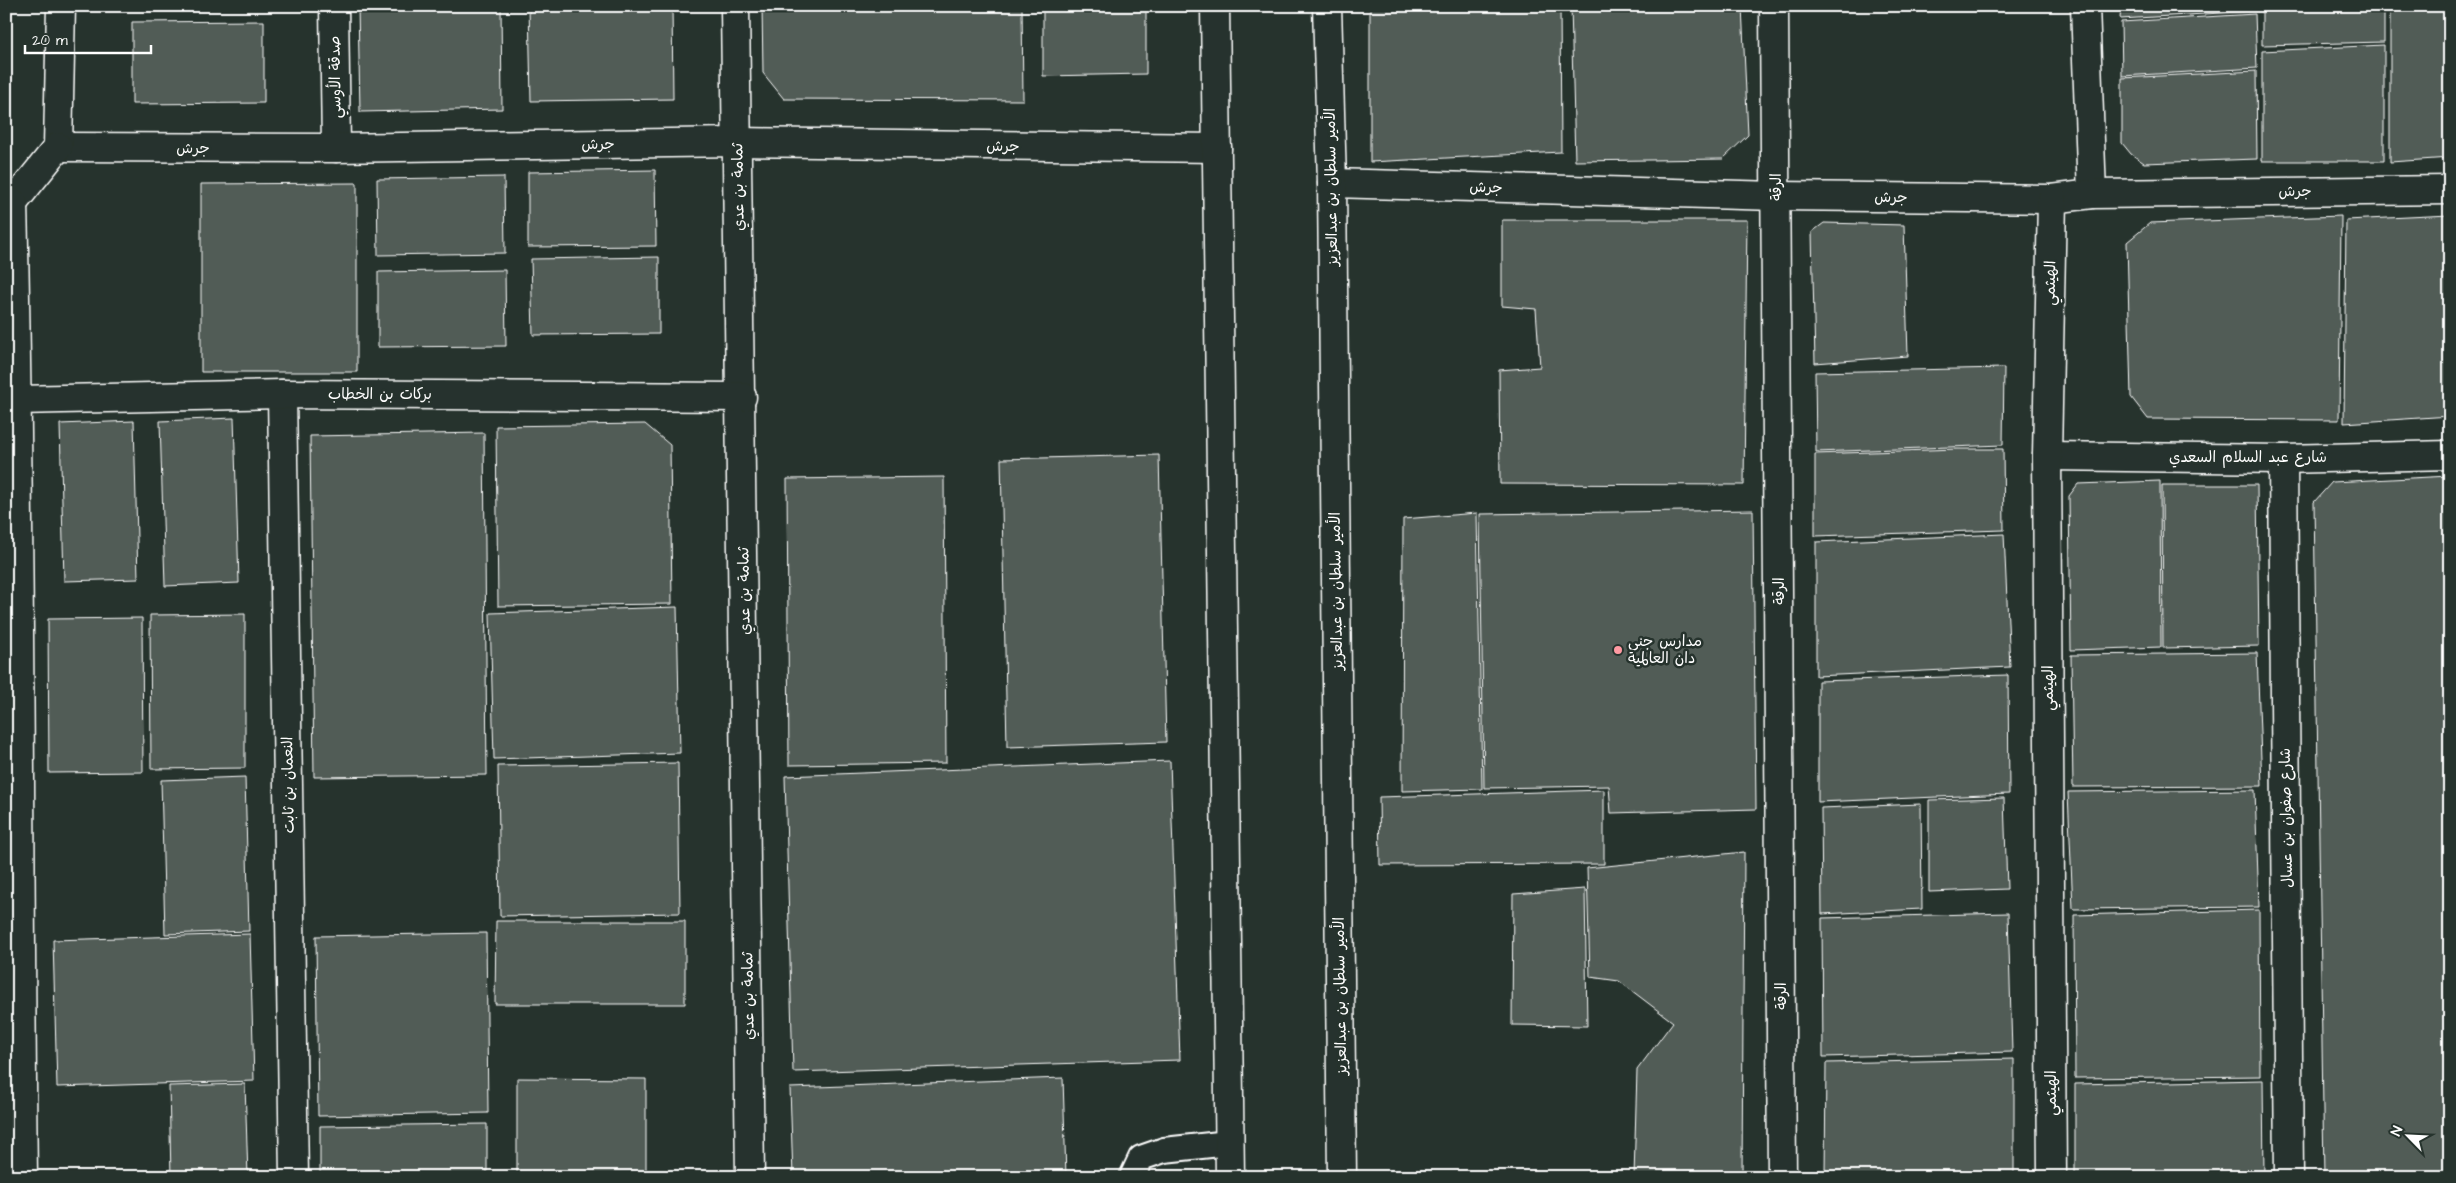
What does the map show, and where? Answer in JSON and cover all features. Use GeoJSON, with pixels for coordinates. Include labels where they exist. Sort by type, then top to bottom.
{"type":"FeatureCollection","features":[{"type":"Feature","properties":{"kind":"street"},"geometry":{"type":"LineString","coordinates":[[23,1177],[12,844],[18,400],[10,203],[58,147],[61,6]]}},
{"type":"Feature","properties":{"kind":"street","name":"صدقة الأوسي"},"geometry":{"type":"LineString","coordinates":[[334,6],[336,148]]}},
{"type":"Feature","properties":{"kind":"street","name":"ثمامة بن عدي"},"geometry":{"type":"LineString","coordinates":[[735,6],[742,398],[750,1177]]}},
{"type":"Feature","properties":{"kind":"street"},"geometry":{"type":"LineString","coordinates":[[1215,6],[1230,1177]]}},
{"type":"Feature","properties":{"kind":"street","name":"الأمير سلطان بن عبدالعزيز"},"geometry":{"type":"LineString","coordinates":[[1326,6],[1332,183],[1342,1177]]}},
{"type":"Feature","properties":{"kind":"street","name":"الرقة"},"geometry":{"type":"LineString","coordinates":[[1774,6],[1782,1177]]}},
{"type":"Feature","properties":{"kind":"street"},"geometry":{"type":"LineString","coordinates":[[2086,6],[2092,194]]}},
{"type":"Feature","properties":{"kind":"street","name":"جرش"},"geometry":{"type":"LineString","coordinates":[[58,147],[336,148],[737,142],[1217,148]]}},
{"type":"Feature","properties":{"kind":"street","name":"جرش"},"geometry":{"type":"LineString","coordinates":[[1332,183],[1776,196],[2052,199],[2092,194],[2450,190]]}},
{"type":"Feature","properties":{"kind":"street","name":"الهيثمي"},"geometry":{"type":"LineString","coordinates":[[2052,199],[2047,456],[2052,1177]]}},
{"type":"Feature","properties":{"kind":"street","name":"بركات بن الخطاب"},"geometry":{"type":"LineString","coordinates":[[18,400],[282,394],[742,398]]}},
{"type":"Feature","properties":{"kind":"street","name":"النعمان بن ثابت"},"geometry":{"type":"LineString","coordinates":[[282,394],[294,1177]]}},
{"type":"Feature","properties":{"kind":"street","name":"شارع عبد السلام السعدي"},"geometry":{"type":"LineString","coordinates":[[2047,456],[2282,459],[2450,455]]}},
{"type":"Feature","properties":{"kind":"street","name":"شارع صفوان بن عسال"},"geometry":{"type":"LineString","coordinates":[[2282,459],[2289,1177]]}},
{"type":"Feature","properties":{"kind":"lane"},"geometry":{"type":"LineString","coordinates":[[1132,1177],[1142,1158],[1164,1150],[1229,1143]]}},
{"type":"Feature","properties":{"kind":"building"},"geometry":{"type":"Polygon","coordinates":[[[358,6],[501,6],[502,109],[360,112],[358,6]]]}},
{"type":"Feature","properties":{"kind":"building"},"geometry":{"type":"Polygon","coordinates":[[[529,6],[672,6],[673,99],[531,101],[529,6]]]}},
{"type":"Feature","properties":{"kind":"building"},"geometry":{"type":"Polygon","coordinates":[[[762,6],[1022,6],[1023,100],[784,99],[763,73],[762,6]]]}},
{"type":"Feature","properties":{"kind":"building"},"geometry":{"type":"Polygon","coordinates":[[[1043,6],[1146,6],[1146,74],[1043,76],[1043,6]]]}},
{"type":"Feature","properties":{"kind":"building"},"geometry":{"type":"Polygon","coordinates":[[[1370,6],[1560,6],[1561,152],[1370,162],[1370,6]]]}},
{"type":"Feature","properties":{"kind":"building"},"geometry":{"type":"Polygon","coordinates":[[[1571,6],[1742,6],[1748,135],[1723,159],[1575,161],[1571,6]]]}},
{"type":"Feature","properties":{"kind":"building"},"geometry":{"type":"Polygon","coordinates":[[[2121,6],[2255,6],[2255,11],[2120,19],[2121,6]]]}},
{"type":"Feature","properties":{"kind":"building"},"geometry":{"type":"Polygon","coordinates":[[[2262,6],[2384,6],[2384,42],[2262,45],[2262,6]]]}},
{"type":"Feature","properties":{"kind":"building"},"geometry":{"type":"Polygon","coordinates":[[[2390,6],[2450,6],[2450,158],[2390,162],[2390,6]]]}},
{"type":"Feature","properties":{"kind":"building"},"geometry":{"type":"Polygon","coordinates":[[[2255,14],[2257,68],[2122,76],[2121,22],[2255,14]]]}},
{"type":"Feature","properties":{"kind":"building"},"geometry":{"type":"Polygon","coordinates":[[[264,21],[264,103],[132,104],[132,22],[264,21]]]}},
{"type":"Feature","properties":{"kind":"building"},"geometry":{"type":"Polygon","coordinates":[[[2384,45],[2384,161],[2262,161],[2262,51],[2384,45]]]}},
{"type":"Feature","properties":{"kind":"building"},"geometry":{"type":"Polygon","coordinates":[[[2256,71],[2257,159],[2144,163],[2131,154],[2122,143],[2122,78],[2256,71]]]}},
{"type":"Feature","properties":{"kind":"building"},"geometry":{"type":"Polygon","coordinates":[[[655,170],[656,246],[528,247],[528,172],[655,170]]]}},
{"type":"Feature","properties":{"kind":"building"},"geometry":{"type":"Polygon","coordinates":[[[504,177],[505,253],[378,255],[377,179],[504,177]]]}},
{"type":"Feature","properties":{"kind":"building"},"geometry":{"type":"Polygon","coordinates":[[[357,183],[357,372],[201,372],[201,184],[357,183]]]}},
{"type":"Feature","properties":{"kind":"building"},"geometry":{"type":"Polygon","coordinates":[[[2450,215],[2450,416],[2344,423],[2346,220],[2450,215]]]}},
{"type":"Feature","properties":{"kind":"building"},"geometry":{"type":"Polygon","coordinates":[[[2341,216],[2339,420],[2148,419],[2131,397],[2127,242],[2150,223],[2341,216]]]}},
{"type":"Feature","properties":{"kind":"building"},"geometry":{"type":"Polygon","coordinates":[[[1502,220],[1747,220],[1744,485],[1500,484],[1499,370],[1540,367],[1536,309],[1502,306],[1502,220]]]}},
{"type":"Feature","properties":{"kind":"building"},"geometry":{"type":"Polygon","coordinates":[[[1824,223],[1904,225],[1908,356],[1815,363],[1812,232],[1824,223]]]}},
{"type":"Feature","properties":{"kind":"building"},"geometry":{"type":"Polygon","coordinates":[[[659,257],[659,334],[533,335],[531,259],[659,257]]]}},
{"type":"Feature","properties":{"kind":"building"},"geometry":{"type":"Polygon","coordinates":[[[505,270],[506,346],[378,347],[378,272],[505,270]]]}},
{"type":"Feature","properties":{"kind":"building"},"geometry":{"type":"Polygon","coordinates":[[[2004,368],[2003,445],[1816,452],[1815,372],[2004,368]]]}},
{"type":"Feature","properties":{"kind":"building"},"geometry":{"type":"Polygon","coordinates":[[[234,418],[239,583],[165,586],[160,421],[234,418]]]}},
{"type":"Feature","properties":{"kind":"building"},"geometry":{"type":"Polygon","coordinates":[[[134,421],[138,579],[64,581],[60,424],[134,421]]]}},
{"type":"Feature","properties":{"kind":"building"},"geometry":{"type":"Polygon","coordinates":[[[645,424],[670,445],[672,604],[498,606],[496,426],[645,424]]]}},
{"type":"Feature","properties":{"kind":"building"},"geometry":{"type":"Polygon","coordinates":[[[484,433],[487,775],[314,777],[310,436],[484,433]]]}},
{"type":"Feature","properties":{"kind":"building"},"geometry":{"type":"Polygon","coordinates":[[[2003,449],[2004,530],[1815,536],[1815,454],[2003,449]]]}},
{"type":"Feature","properties":{"kind":"building"},"geometry":{"type":"Polygon","coordinates":[[[1159,455],[1166,742],[1007,747],[1001,459],[1159,455]]]}},
{"type":"Feature","properties":{"kind":"building"},"geometry":{"type":"Polygon","coordinates":[[[2450,476],[2450,1177],[2324,1177],[2314,502],[2332,482],[2450,476]]]}},
{"type":"Feature","properties":{"kind":"building"},"geometry":{"type":"Polygon","coordinates":[[[944,477],[946,763],[789,765],[787,479],[944,477]]]}},
{"type":"Feature","properties":{"kind":"building"},"geometry":{"type":"Polygon","coordinates":[[[2160,481],[2161,647],[2071,650],[2069,496],[2078,484],[2160,481]]]}},
{"type":"Feature","properties":{"kind":"building"},"geometry":{"type":"Polygon","coordinates":[[[2162,485],[2257,485],[2259,646],[2163,648],[2162,485]]]}},
{"type":"Feature","properties":{"kind":"building","name":"مدارس جنى دان العالمية"},"geometry":{"type":"Polygon","coordinates":[[[1753,510],[1756,809],[1611,813],[1609,786],[1484,788],[1480,514],[1753,510]]]}},
{"type":"Feature","properties":{"kind":"building"},"geometry":{"type":"Polygon","coordinates":[[[1477,513],[1482,789],[1402,791],[1403,519],[1477,513]]]}},
{"type":"Feature","properties":{"kind":"building"},"geometry":{"type":"Polygon","coordinates":[[[2004,534],[2010,667],[1816,676],[1816,542],[2004,534]]]}},
{"type":"Feature","properties":{"kind":"building"},"geometry":{"type":"Polygon","coordinates":[[[677,607],[680,753],[494,759],[490,613],[677,607]]]}},
{"type":"Feature","properties":{"kind":"building"},"geometry":{"type":"Polygon","coordinates":[[[245,614],[245,768],[151,769],[150,615],[245,614]]]}},
{"type":"Feature","properties":{"kind":"building"},"geometry":{"type":"Polygon","coordinates":[[[142,618],[143,772],[49,773],[48,619],[142,618]]]}},
{"type":"Feature","properties":{"kind":"building"},"geometry":{"type":"Polygon","coordinates":[[[2257,653],[2262,786],[2073,787],[2071,655],[2257,653]]]}},
{"type":"Feature","properties":{"kind":"building"},"geometry":{"type":"Polygon","coordinates":[[[2008,675],[2009,794],[1818,802],[1818,681],[2008,675]]]}},
{"type":"Feature","properties":{"kind":"building"},"geometry":{"type":"Polygon","coordinates":[[[1170,761],[1180,1060],[793,1072],[785,776],[1170,761]]]}},
{"type":"Feature","properties":{"kind":"building"},"geometry":{"type":"Polygon","coordinates":[[[678,763],[680,913],[500,916],[498,766],[678,763]]]}},
{"type":"Feature","properties":{"kind":"building"},"geometry":{"type":"Polygon","coordinates":[[[245,777],[249,931],[165,934],[161,780],[245,777]]]}},
{"type":"Feature","properties":{"kind":"building"},"geometry":{"type":"Polygon","coordinates":[[[1604,790],[1604,864],[1380,865],[1379,797],[1604,790]]]}},
{"type":"Feature","properties":{"kind":"building"},"geometry":{"type":"Polygon","coordinates":[[[2255,790],[2259,907],[2073,909],[2068,792],[2255,790]]]}},
{"type":"Feature","properties":{"kind":"building"},"geometry":{"type":"Polygon","coordinates":[[[2004,798],[2007,889],[1929,892],[1929,800],[2004,798]]]}},
{"type":"Feature","properties":{"kind":"building"},"geometry":{"type":"Polygon","coordinates":[[[1921,804],[1922,909],[1822,914],[1821,808],[1921,804]]]}},
{"type":"Feature","properties":{"kind":"building"},"geometry":{"type":"Polygon","coordinates":[[[1744,852],[1742,1177],[1634,1177],[1637,1070],[1673,1022],[1619,981],[1590,977],[1587,868],[1744,852]]]}},
{"type":"Feature","properties":{"kind":"building"},"geometry":{"type":"Polygon","coordinates":[[[1585,889],[1587,1026],[1512,1025],[1513,894],[1585,889]]]}},
{"type":"Feature","properties":{"kind":"building"},"geometry":{"type":"Polygon","coordinates":[[[2259,910],[2260,1076],[2075,1078],[2074,915],[2259,910]]]}},
{"type":"Feature","properties":{"kind":"building"},"geometry":{"type":"Polygon","coordinates":[[[2008,913],[2012,1052],[1823,1057],[1822,918],[2008,913]]]}},
{"type":"Feature","properties":{"kind":"building"},"geometry":{"type":"Polygon","coordinates":[[[496,921],[685,921],[685,1004],[495,1004],[496,921]]]}},
{"type":"Feature","properties":{"kind":"building"},"geometry":{"type":"Polygon","coordinates":[[[486,933],[488,1113],[318,1116],[316,936],[486,933]]]}},
{"type":"Feature","properties":{"kind":"building"},"geometry":{"type":"Polygon","coordinates":[[[250,934],[254,1081],[57,1087],[53,940],[250,934]]]}},
{"type":"Feature","properties":{"kind":"building"},"geometry":{"type":"Polygon","coordinates":[[[2014,1059],[2014,1177],[1825,1177],[1826,1063],[2014,1059]]]}},
{"type":"Feature","properties":{"kind":"building"},"geometry":{"type":"Polygon","coordinates":[[[517,1078],[646,1079],[646,1177],[517,1177],[517,1078]]]}},
{"type":"Feature","properties":{"kind":"building"},"geometry":{"type":"Polygon","coordinates":[[[1063,1078],[1066,1177],[793,1177],[790,1088],[1063,1078]]]}},
{"type":"Feature","properties":{"kind":"building"},"geometry":{"type":"Polygon","coordinates":[[[2263,1080],[2264,1177],[2075,1177],[2075,1084],[2263,1080]]]}},
{"type":"Feature","properties":{"kind":"building"},"geometry":{"type":"Polygon","coordinates":[[[245,1084],[248,1177],[171,1177],[169,1086],[245,1084]]]}},
{"type":"Feature","properties":{"kind":"building"},"geometry":{"type":"Polygon","coordinates":[[[487,1124],[487,1177],[320,1177],[320,1126],[487,1124]]]}},
{"type":"Feature","properties":{"kind":"place","name":"مدارس جنى دان العالمية"},"geometry":{"type":"Point","coordinates":[1618,650]}}]}
